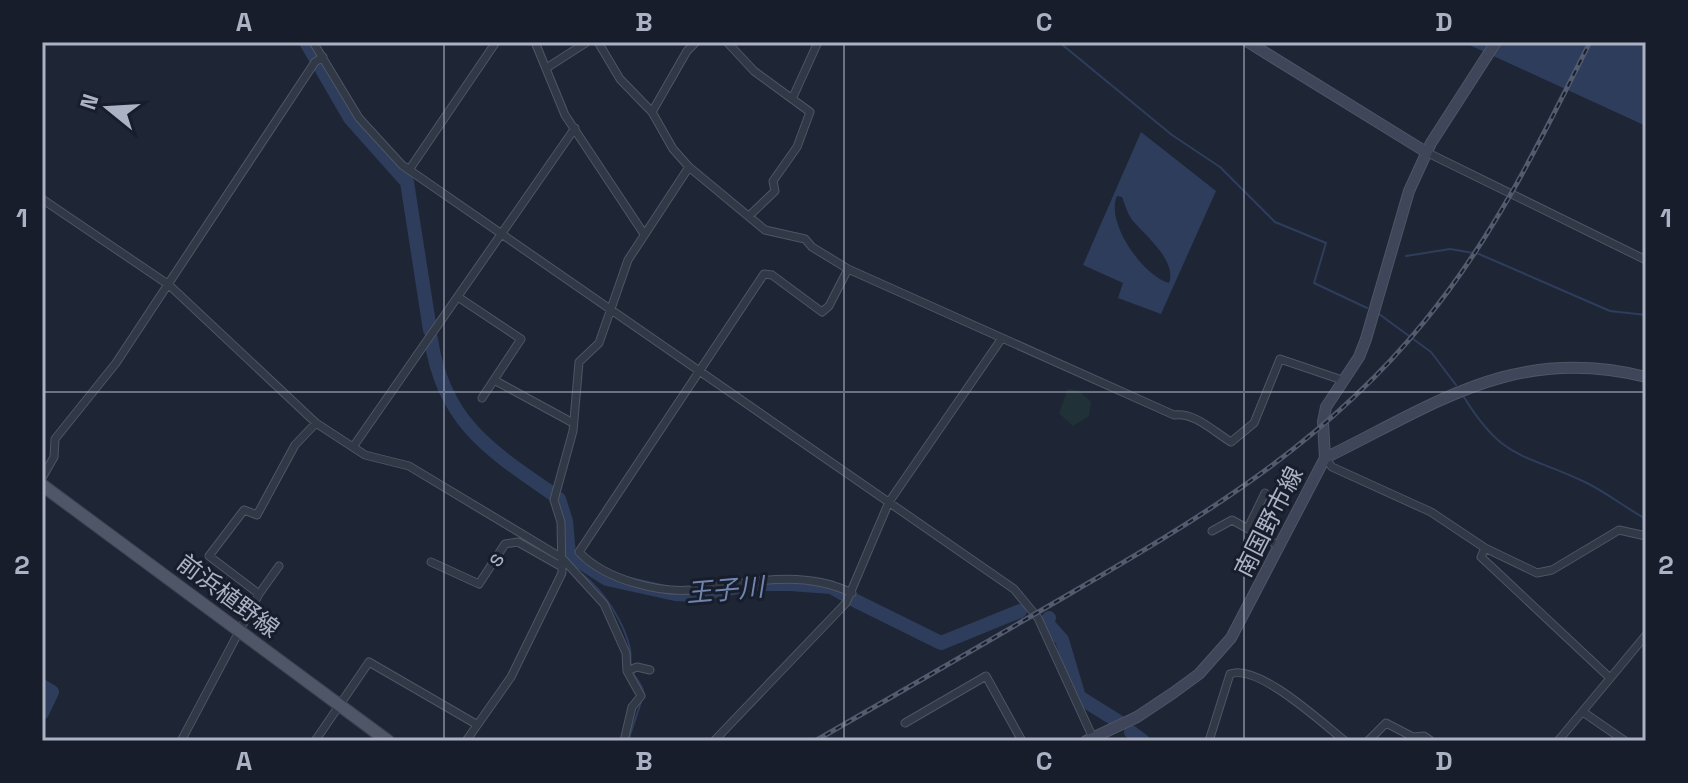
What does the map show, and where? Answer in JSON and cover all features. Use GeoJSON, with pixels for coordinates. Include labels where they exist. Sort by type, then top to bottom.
{"type":"FeatureCollection","features":[{"type":"Feature","properties":{"kind":"main road"},"geometry":{"type":"LineString","coordinates":[[1248,42],[1429,148]]}},
{"type":"Feature","properties":{"kind":"main road","name":"南国野市線"},"geometry":{"type":"LineString","coordinates":[[1089,739],[1137,717],[1212,661],[1231,638],[1325,458],[1323,422],[1332,395],[1359,357],[1366,339],[1398,217],[1429,148],[1496,42]]}},
{"type":"Feature","properties":{"kind":"main road"},"geometry":{"type":"LineString","coordinates":[[1325,458],[1441,397],[1490,378],[1565,368],[1646,377]]}},
{"type":"Feature","properties":{"kind":"main road","name":"前浜植野線"},"geometry":{"type":"LineString","coordinates":[[42,485],[388,741]]}},
{"type":"Feature","properties":{"kind":"street"},"geometry":{"type":"LineString","coordinates":[[42,478],[54,457],[55,439],[94,394],[169,285],[324,42]]}},
{"type":"Feature","properties":{"kind":"street"},"geometry":{"type":"LineString","coordinates":[[409,170],[496,42]]}},
{"type":"Feature","properties":{"kind":"street"},"geometry":{"type":"LineString","coordinates":[[535,42],[548,67],[565,115],[644,234]]}},
{"type":"Feature","properties":{"kind":"street"},"geometry":{"type":"LineString","coordinates":[[548,67],[589,42],[598,42],[620,79],[652,112],[673,149],[689,167],[765,230],[805,239],[812,247],[848,269],[1166,411],[1200,421],[1231,442],[1254,423],[1280,359],[1342,380]]}},
{"type":"Feature","properties":{"kind":"street"},"geometry":{"type":"LineString","coordinates":[[652,112],[662,100],[682,59],[696,42]]}},
{"type":"Feature","properties":{"kind":"street"},"geometry":{"type":"LineString","coordinates":[[727,42],[754,71],[810,112],[797,147],[773,181],[775,191],[749,216]]}},
{"type":"Feature","properties":{"kind":"street"},"geometry":{"type":"LineString","coordinates":[[793,97],[818,42]]}},
{"type":"Feature","properties":{"kind":"street"},"geometry":{"type":"LineString","coordinates":[[317,54],[364,125],[409,170],[1006,583],[1029,604],[1089,739]]}},
{"type":"Feature","properties":{"kind":"street"},"geometry":{"type":"LineString","coordinates":[[353,447],[575,128]]}},
{"type":"Feature","properties":{"kind":"street"},"geometry":{"type":"LineString","coordinates":[[1429,148],[1646,260]]}},
{"type":"Feature","properties":{"kind":"street"},"geometry":{"type":"LineString","coordinates":[[466,741],[511,677],[517,659],[558,583],[562,567],[561,522],[554,500],[573,423],[579,362],[599,343],[628,260],[689,167]]}},
{"type":"Feature","properties":{"kind":"street"},"geometry":{"type":"LineString","coordinates":[[42,199],[169,285],[316,423],[365,455],[409,466],[562,555],[604,604],[626,653],[627,671],[641,696],[632,707],[624,741]]}},
{"type":"Feature","properties":{"kind":"street"},"geometry":{"type":"LineString","coordinates":[[579,552],[697,370],[764,274],[772,275],[822,312],[829,306],[848,269]]}},
{"type":"Feature","properties":{"kind":"street"},"geometry":{"type":"LineString","coordinates":[[458,297],[521,339],[482,398]]}},
{"type":"Feature","properties":{"kind":"street"},"geometry":{"type":"LineString","coordinates":[[714,741],[852,593],[889,502],[1002,338]]}},
{"type":"Feature","properties":{"kind":"street"},"geometry":{"type":"LineString","coordinates":[[494,380],[573,423]]}},
{"type":"Feature","properties":{"kind":"street"},"geometry":{"type":"LineString","coordinates":[[259,594],[209,556],[244,510],[257,515],[295,445],[316,423]]}},
{"type":"Feature","properties":{"kind":"street"},"geometry":{"type":"LineString","coordinates":[[1325,458],[1332,467],[1431,512],[1485,548],[1537,573],[1552,570],[1619,530],[1646,536]]}},
{"type":"Feature","properties":{"kind":"street"},"geometry":{"type":"LineString","coordinates":[[1248,528],[1265,493]]}},
{"type":"Feature","properties":{"kind":"street"},"geometry":{"type":"LineString","coordinates":[[1212,531],[1232,520],[1279,546]]}},
{"type":"Feature","properties":{"kind":"street","name":"s"},"geometry":{"type":"LineString","coordinates":[[431,562],[479,584],[505,544],[518,542],[562,567]]}},
{"type":"Feature","properties":{"kind":"street"},"geometry":{"type":"LineString","coordinates":[[1485,548],[1481,557],[1609,677]]}},
{"type":"Feature","properties":{"kind":"street"},"geometry":{"type":"LineString","coordinates":[[562,555],[579,552],[611,573],[660,587],[697,590],[767,579],[829,582],[852,593]]}},
{"type":"Feature","properties":{"kind":"street"},"geometry":{"type":"LineString","coordinates":[[181,741],[238,631],[279,566]]}},
{"type":"Feature","properties":{"kind":"street"},"geometry":{"type":"LineString","coordinates":[[1558,741],[1646,635]]}},
{"type":"Feature","properties":{"kind":"street"},"geometry":{"type":"LineString","coordinates":[[315,741],[369,662],[476,724]]}},
{"type":"Feature","properties":{"kind":"street"},"geometry":{"type":"LineString","coordinates":[[627,671],[637,667],[650,670]]}},
{"type":"Feature","properties":{"kind":"street"},"geometry":{"type":"LineString","coordinates":[[1209,741],[1230,674],[1236,671],[1268,682],[1345,741]]}},
{"type":"Feature","properties":{"kind":"street"},"geometry":{"type":"LineString","coordinates":[[905,723],[986,676],[1022,741]]}},
{"type":"Feature","properties":{"kind":"street"},"geometry":{"type":"LineString","coordinates":[[1583,712],[1625,741]]}},
{"type":"Feature","properties":{"kind":"street"},"geometry":{"type":"LineString","coordinates":[[1368,741],[1386,723],[1394,724],[1413,737],[1424,736],[1431,741]]}},
{"type":"Feature","properties":{"kind":"shaded area"},"geometry":{"type":"Polygon","coordinates":[[[1068,389],[1078,390],[1091,402],[1089,416],[1073,426],[1059,413],[1068,389]]]}},
{"type":"Feature","properties":{"kind":"water"},"geometry":{"type":"Polygon","coordinates":[[[1463,42],[1646,42],[1646,126],[1463,42]]]}},
{"type":"Feature","properties":{"kind":"water"},"geometry":{"type":"Polygon","coordinates":[[[1141,132],[1216,191],[1161,314],[1118,298],[1123,283],[1083,265],[1141,132]],[[1117,196],[1115,207],[1121,233],[1148,270],[1169,283],[1169,266],[1165,258],[1131,219],[1122,197],[1117,196]]]}},
{"type":"Feature","properties":{"kind":"waterway","name":"王子川"},"geometry":{"type":"LineString","coordinates":[[306,42],[350,118],[407,182],[430,330]]}},
{"type":"Feature","properties":{"kind":"waterway"},"geometry":{"type":"LineString","coordinates":[[1059,42],[1172,135],[1220,167],[1275,222],[1326,243],[1314,283],[1367,308]]}},
{"type":"Feature","properties":{"kind":"waterway"},"geometry":{"type":"LineString","coordinates":[[1406,256],[1450,249],[1479,254],[1610,311],[1646,315]]}},
{"type":"Feature","properties":{"kind":"waterway"},"geometry":{"type":"LineString","coordinates":[[1379,314],[1431,352],[1456,385]]}},
{"type":"Feature","properties":{"kind":"waterway","name":"王子川"},"geometry":{"type":"LineString","coordinates":[[431,339],[446,392],[472,431],[509,463],[553,494]]}},
{"type":"Feature","properties":{"kind":"waterway"},"geometry":{"type":"LineString","coordinates":[[1462,394],[1490,433],[1516,453],[1587,483],[1646,519]]}},
{"type":"Feature","properties":{"kind":"waterway","name":"王子川"},"geometry":{"type":"LineString","coordinates":[[559,499],[566,521],[569,555],[607,579],[675,594],[698,595],[753,584],[790,584],[831,587],[847,596]]}},
{"type":"Feature","properties":{"kind":"waterway"},"geometry":{"type":"LineString","coordinates":[[582,574],[598,589],[618,618],[630,649],[631,668],[644,696]]}},
{"type":"Feature","properties":{"kind":"waterway","name":"王子川"},"geometry":{"type":"LineString","coordinates":[[852,599],[941,643],[1020,611]]}},
{"type":"Feature","properties":{"kind":"waterway","name":"王子川"},"geometry":{"type":"LineString","coordinates":[[1049,618],[1046,622],[1062,640],[1079,697],[1119,722]]}},
{"type":"Feature","properties":{"kind":"waterway"},"geometry":{"type":"LineString","coordinates":[[42,686],[52,692],[42,713]]}},
{"type":"Feature","properties":{"kind":"waterway"},"geometry":{"type":"LineString","coordinates":[[628,741],[641,702]]}},
{"type":"Feature","properties":{"kind":"waterway","name":"王子川"},"geometry":{"type":"LineString","coordinates":[[1131,732],[1143,741]]}},
{"type":"Feature","properties":{"kind":"railway"},"geometry":{"type":"LineString","coordinates":[[815,741],[1164,538],[1258,476],[1345,405],[1424,322],[1473,256],[1515,187],[1590,42]]}}]}
